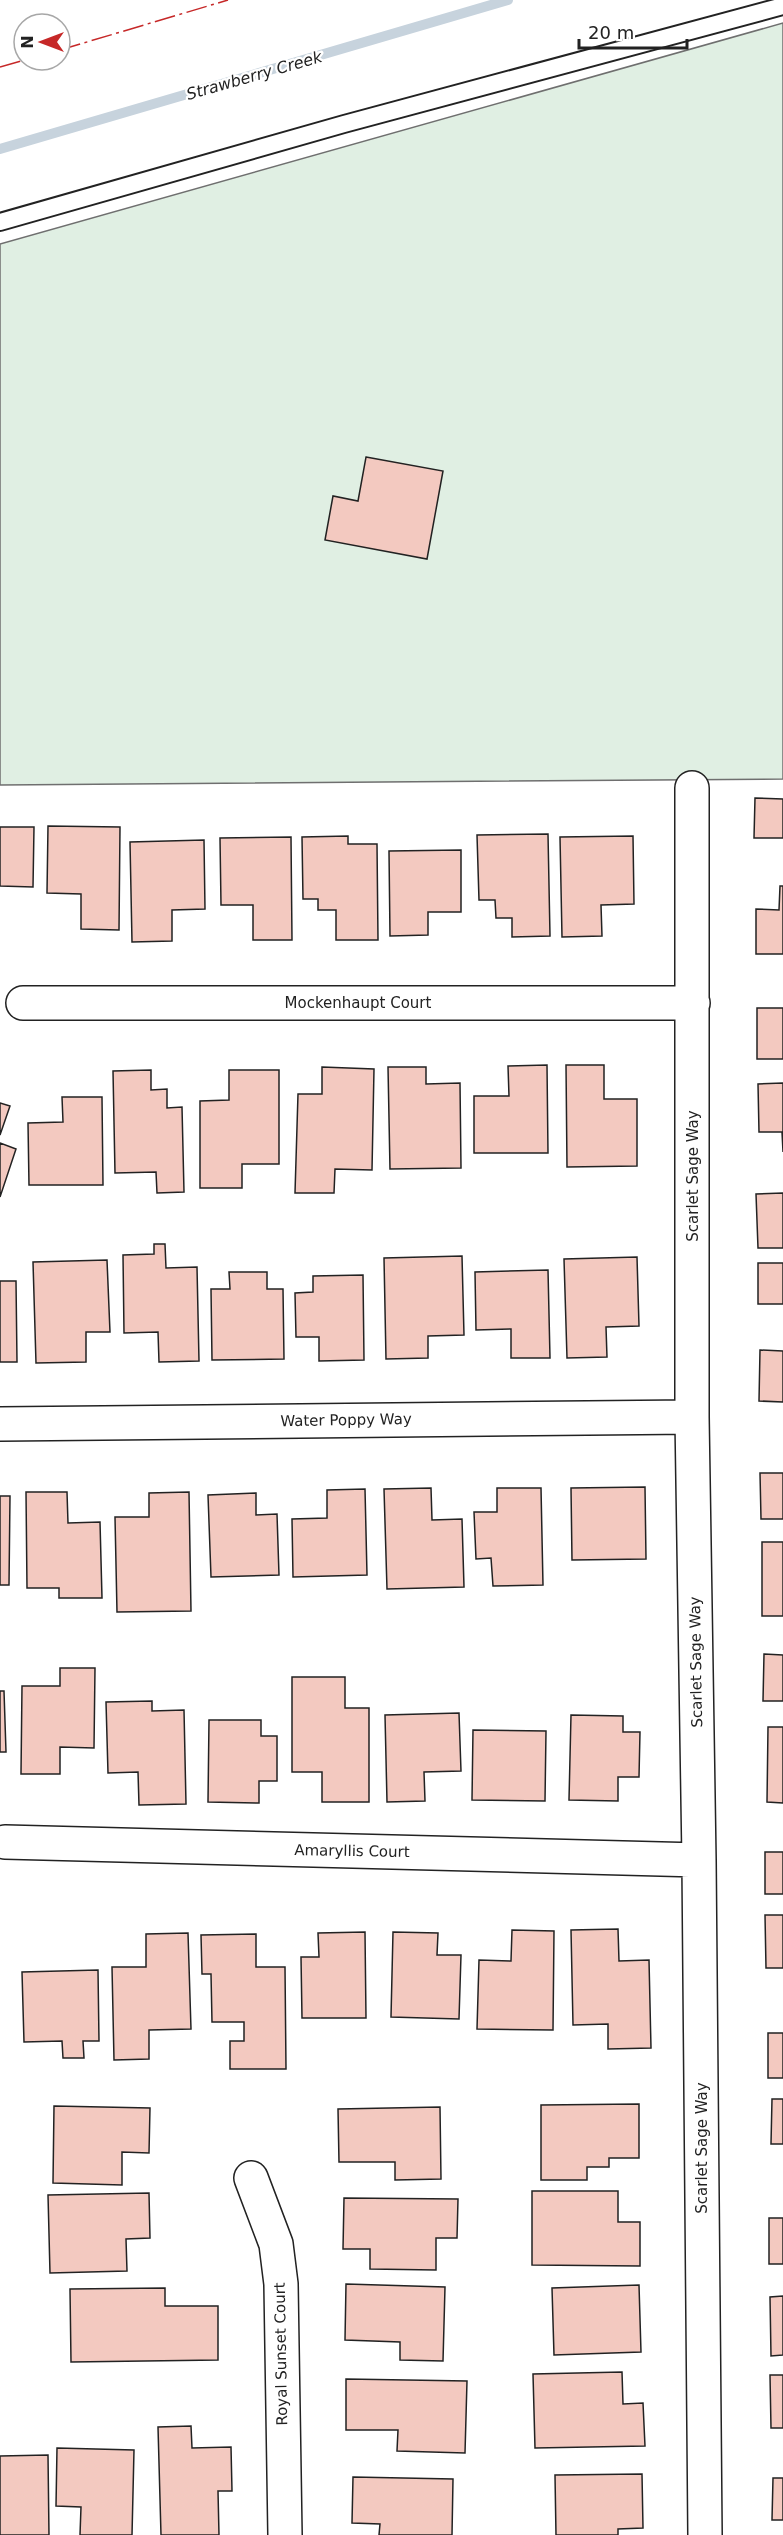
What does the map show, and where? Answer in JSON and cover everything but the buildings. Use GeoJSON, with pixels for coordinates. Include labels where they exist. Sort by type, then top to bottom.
{"type":"FeatureCollection","features":[{"type":"Feature","properties":{"kind":"street","name":"Scarlet Sage Way"},"geometry":{"type":"LineString","coordinates":[[692,788],[692,1417],[699,1860],[705,2535]]}},
{"type":"Feature","properties":{"kind":"street","name":"Mockenhaupt Court"},"geometry":{"type":"LineString","coordinates":[[23,1003],[693,1003]]}},
{"type":"Feature","properties":{"kind":"street","name":"Water Poppy Way"},"geometry":{"type":"LineString","coordinates":[[0,1424],[692,1417]]}},
{"type":"Feature","properties":{"kind":"street","name":"Amaryllis Court"},"geometry":{"type":"LineString","coordinates":[[5,1842],[699,1860]]}},
{"type":"Feature","properties":{"kind":"street","name":"Royal Sunset Court"},"geometry":{"type":"LineString","coordinates":[[251,2178],[276,2244],[281,2284],[285,2535]]}},
{"type":"Feature","properties":{"kind":"lane"},"geometry":{"type":"LineString","coordinates":[[0,222],[344,124],[783,6]]}},
{"type":"Feature","properties":{"kind":"green space"},"geometry":{"type":"Polygon","coordinates":[[[783,23],[783,779],[0,785],[0,244],[783,23]]]}},
{"type":"Feature","properties":{"kind":"waterway","name":"Strawberry Creek"},"geometry":{"type":"LineString","coordinates":[[0,149],[508,0]]}},
{"type":"Feature","properties":{"kind":"power"},"geometry":{"type":"LineString","coordinates":[[72,46],[228,0]]}},
{"type":"Feature","properties":{"kind":"power"},"geometry":{"type":"LineString","coordinates":[[0,67],[12,64]]}}]}
